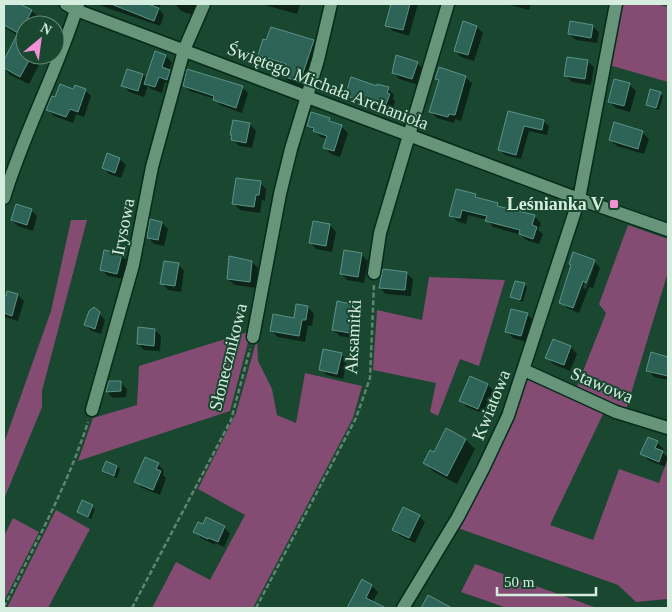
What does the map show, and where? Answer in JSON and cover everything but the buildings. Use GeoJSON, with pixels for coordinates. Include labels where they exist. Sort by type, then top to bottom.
{"type":"FeatureCollection","features":[{"type":"Feature","properties":{"kind":"street","name":"Irysowa"},"geometry":{"type":"LineString","coordinates":[[92,410],[133,265],[152,168],[184,50],[204,4]]}},
{"type":"Feature","properties":{"kind":"street","name":"Słonecznikowa"},"geometry":{"type":"LineString","coordinates":[[253,337],[280,194],[331,4]]}},
{"type":"Feature","properties":{"kind":"street"},"geometry":{"type":"LineString","coordinates":[[374,273],[380,233],[448,4]]}},
{"type":"Feature","properties":{"kind":"street","name":"Kwiatowa"},"geometry":{"type":"LineString","coordinates":[[403,608],[458,517],[508,416],[579,200],[616,4]]}},
{"type":"Feature","properties":{"kind":"street","name":"Świętego Michała Archanioła"},"geometry":{"type":"LineString","coordinates":[[73,6],[579,200],[668,230]]}},
{"type":"Feature","properties":{"kind":"street"},"geometry":{"type":"LineString","coordinates":[[4,198],[14,165],[53,70],[73,6]]}},
{"type":"Feature","properties":{"kind":"street","name":"Stawowa"},"geometry":{"type":"LineString","coordinates":[[524,370],[616,412],[668,428]]}},
{"type":"Feature","properties":{"kind":"path","name":"Aksamitki"},"geometry":{"type":"LineString","coordinates":[[256,608],[356,418],[370,378],[374,273]]}},
{"type":"Feature","properties":{"kind":"path","name":"Słonecznikowa"},"geometry":{"type":"LineString","coordinates":[[132,608],[231,420],[253,337]]}},
{"type":"Feature","properties":{"kind":"path"},"geometry":{"type":"LineString","coordinates":[[4,607],[55,506],[78,452],[92,410]]}},
{"type":"Feature","properties":{"kind":"shaded area"},"geometry":{"type":"Polygon","coordinates":[[[621,4],[656,4],[668,7],[668,82],[609,65],[621,4]]]}},
{"type":"Feature","properties":{"kind":"shaded area"},"geometry":{"type":"Polygon","coordinates":[[[71,220],[87,220],[42,391],[42,407],[4,499],[4,443],[51,311],[71,220]]]}},
{"type":"Feature","properties":{"kind":"shaded area"},"geometry":{"type":"Polygon","coordinates":[[[628,225],[668,239],[668,272],[626,410],[576,389],[606,313],[599,304],[628,225]]]}},
{"type":"Feature","properties":{"kind":"shaded area"},"geometry":{"type":"Polygon","coordinates":[[[429,277],[505,280],[479,366],[460,359],[438,416],[430,412],[436,383],[373,370],[377,310],[422,320],[429,277]]]}},
{"type":"Feature","properties":{"kind":"shaded area"},"geometry":{"type":"Polygon","coordinates":[[[251,331],[230,411],[78,461],[93,418],[137,405],[139,366],[251,331]]]}},
{"type":"Feature","properties":{"kind":"shaded area"},"geometry":{"type":"Polygon","coordinates":[[[257,339],[258,361],[272,389],[277,415],[296,423],[305,373],[362,386],[353,418],[253,608],[152,608],[176,562],[210,580],[245,515],[198,489],[236,413],[257,339]]]}},
{"type":"Feature","properties":{"kind":"shaded area"},"geometry":{"type":"Polygon","coordinates":[[[524,370],[606,408],[550,525],[593,540],[619,469],[659,483],[668,457],[668,599],[636,602],[618,585],[455,527],[524,370]]]}},
{"type":"Feature","properties":{"kind":"shaded area"},"geometry":{"type":"Polygon","coordinates":[[[56,510],[90,529],[48,608],[7,608],[56,510]]]}},
{"type":"Feature","properties":{"kind":"shaded area"},"geometry":{"type":"Polygon","coordinates":[[[13,518],[39,532],[4,601],[4,536],[13,518]]]}},
{"type":"Feature","properties":{"kind":"shaded area"},"geometry":{"type":"Polygon","coordinates":[[[475,564],[597,608],[507,608],[461,592],[475,564]]]}},
{"type":"Feature","properties":{"kind":"place","name":"Leśnianka V"},"geometry":{"type":"Point","coordinates":[614,204]}}]}
